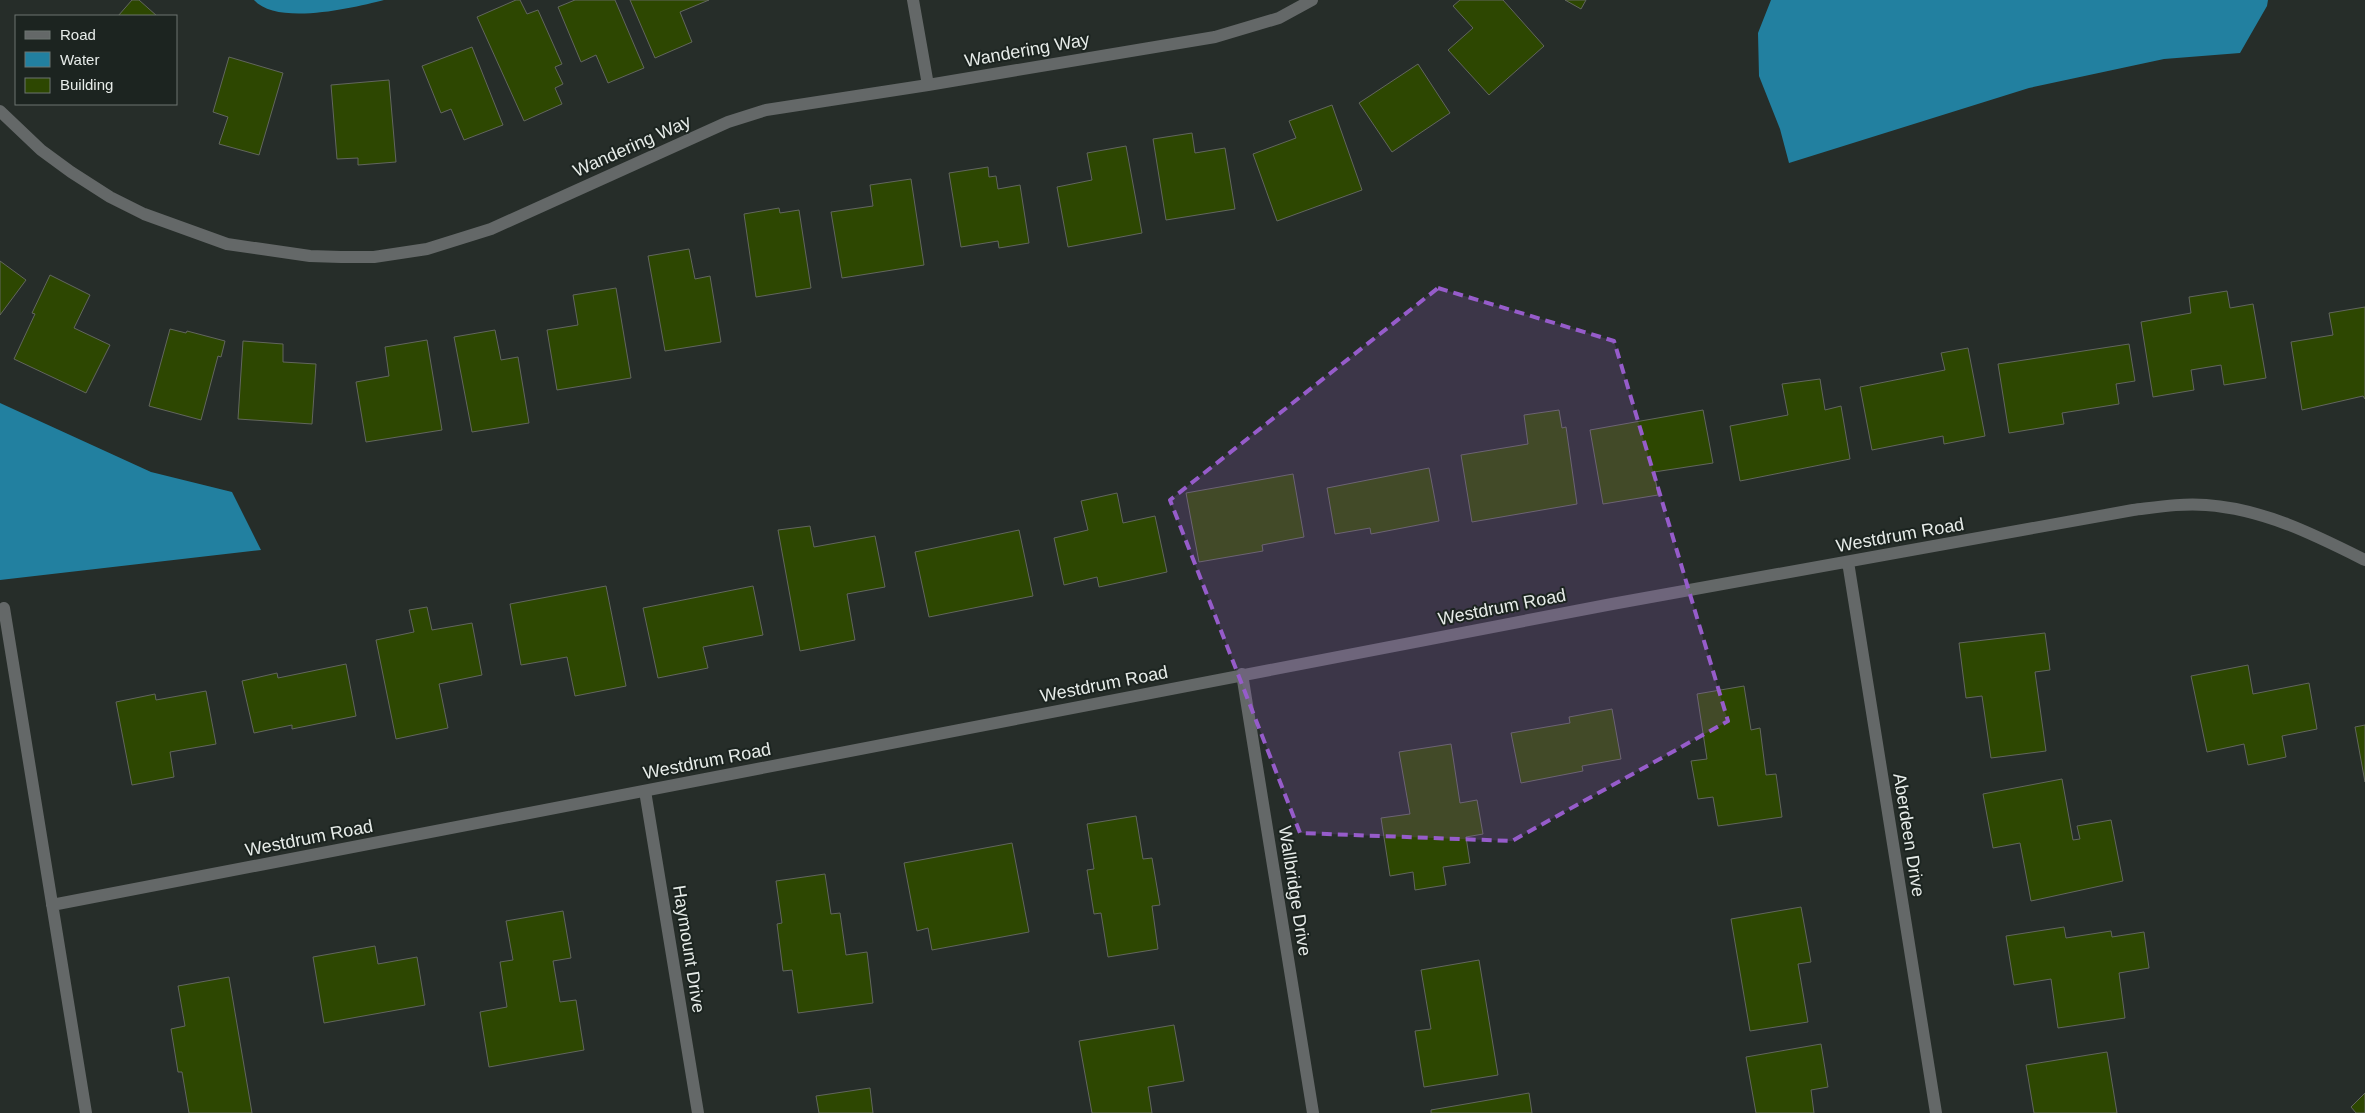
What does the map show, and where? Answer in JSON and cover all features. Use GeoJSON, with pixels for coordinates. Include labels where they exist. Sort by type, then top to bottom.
{"type":"FeatureCollection","features":[{"type":"Feature","properties":{"kind":"street"},"geometry":{"type":"LineString","coordinates":[[913,0],[928,86]]}},
{"type":"Feature","properties":{"kind":"street","name":"Wandering Way"},"geometry":{"type":"LineString","coordinates":[[0,111],[41,150],[71,172],[110,197],[176,228],[227,244],[275,252],[310,256],[374,257],[427,249],[491,229],[743,116],[766,110],[928,86],[1216,36],[1279,18],[1312,0]]}},
{"type":"Feature","properties":{"kind":"street","name":"Westdrum Road"},"geometry":{"type":"LineString","coordinates":[[52,905],[1242,674],[1612,604],[2133,510],[2208,505],[2263,515],[2315,535],[2365,560]]}},
{"type":"Feature","properties":{"kind":"street","name":"Aberdeen Drive"},"geometry":{"type":"LineString","coordinates":[[1848,562],[1936,1113]]}},
{"type":"Feature","properties":{"kind":"street"},"geometry":{"type":"LineString","coordinates":[[4,608],[86,1113]]}},
{"type":"Feature","properties":{"kind":"street","name":"Wallbridge Drive"},"geometry":{"type":"LineString","coordinates":[[1242,674],[1313,1113]]}},
{"type":"Feature","properties":{"kind":"street","name":"Haymount Drive"},"geometry":{"type":"LineString","coordinates":[[645,791],[698,1113]]}},
{"type":"Feature","properties":{"kind":"highlighted area"},"geometry":{"type":"Polygon","coordinates":[[[1438,288],[1614,341],[1728,721],[1512,841],[1300,833],[1170,500],[1438,288]]]}},
{"type":"Feature","properties":{"kind":"water"},"geometry":{"type":"Polygon","coordinates":[[[254,0],[384,0],[354,7],[297,14],[265,8],[254,0]]]}},
{"type":"Feature","properties":{"kind":"water"},"geometry":{"type":"Polygon","coordinates":[[[1771,0],[2268,0],[2267,6],[2240,53],[2164,59],[2029,88],[1789,163],[1780,129],[1759,76],[1758,33],[1771,0]]]}},
{"type":"Feature","properties":{"kind":"water"},"geometry":{"type":"Polygon","coordinates":[[[0,403],[151,472],[232,492],[261,550],[0,580],[0,403]]]}},
{"type":"Feature","properties":{"kind":"building"},"geometry":{"type":"Polygon","coordinates":[[[132,0],[139,0],[156,15],[119,15],[132,0]]]}},
{"type":"Feature","properties":{"kind":"building"},"geometry":{"type":"Polygon","coordinates":[[[520,0],[527,14],[538,10],[562,64],[555,67],[563,84],[555,88],[562,104],[524,121],[477,17],[520,0]]]}},
{"type":"Feature","properties":{"kind":"building"},"geometry":{"type":"Polygon","coordinates":[[[575,0],[615,0],[644,68],[608,83],[596,55],[581,62],[558,7],[575,0]]]}},
{"type":"Feature","properties":{"kind":"building"},"geometry":{"type":"Polygon","coordinates":[[[630,0],[709,0],[680,12],[692,42],[655,58],[630,0]]]}},
{"type":"Feature","properties":{"kind":"building"},"geometry":{"type":"Polygon","coordinates":[[[1460,0],[1503,0],[1544,46],[1489,95],[1448,50],[1473,28],[1453,6],[1460,0]]]}},
{"type":"Feature","properties":{"kind":"building"},"geometry":{"type":"Polygon","coordinates":[[[1565,0],[1586,0],[1581,9],[1565,0]]]}},
{"type":"Feature","properties":{"kind":"building"},"geometry":{"type":"Polygon","coordinates":[[[472,47],[503,125],[464,140],[451,109],[441,113],[422,66],[472,47]]]}},
{"type":"Feature","properties":{"kind":"building"},"geometry":{"type":"Polygon","coordinates":[[[229,57],[283,73],[259,155],[219,144],[228,117],[213,112],[229,57]]]}},
{"type":"Feature","properties":{"kind":"building"},"geometry":{"type":"Polygon","coordinates":[[[1418,64],[1450,113],[1392,152],[1359,103],[1418,64]]]}},
{"type":"Feature","properties":{"kind":"building"},"geometry":{"type":"Polygon","coordinates":[[[389,80],[396,162],[358,165],[358,158],[337,159],[331,85],[389,80]]]}},
{"type":"Feature","properties":{"kind":"building"},"geometry":{"type":"Polygon","coordinates":[[[1332,105],[1362,190],[1277,221],[1253,154],[1296,138],[1289,121],[1332,105]]]}},
{"type":"Feature","properties":{"kind":"building"},"geometry":{"type":"Polygon","coordinates":[[[1192,133],[1195,153],[1225,148],[1235,209],[1166,220],[1153,139],[1192,133]]]}},
{"type":"Feature","properties":{"kind":"building"},"geometry":{"type":"Polygon","coordinates":[[[1126,146],[1142,233],[1068,247],[1057,187],[1092,180],[1087,153],[1126,146]]]}},
{"type":"Feature","properties":{"kind":"building"},"geometry":{"type":"Polygon","coordinates":[[[988,167],[989,177],[996,176],[998,189],[1020,185],[1029,243],[999,248],[998,241],[961,247],[949,173],[988,167]]]}},
{"type":"Feature","properties":{"kind":"building"},"geometry":{"type":"Polygon","coordinates":[[[911,179],[924,265],[842,278],[831,212],[873,206],[870,185],[911,179]]]}},
{"type":"Feature","properties":{"kind":"building"},"geometry":{"type":"Polygon","coordinates":[[[779,208],[780,213],[799,210],[811,288],[756,297],[744,214],[779,208]]]}},
{"type":"Feature","properties":{"kind":"building"},"geometry":{"type":"Polygon","coordinates":[[[689,249],[695,279],[710,276],[721,342],[665,351],[648,256],[689,249]]]}},
{"type":"Feature","properties":{"kind":"building"},"geometry":{"type":"Polygon","coordinates":[[[0,261],[26,280],[0,315],[0,261]]]}},
{"type":"Feature","properties":{"kind":"building"},"geometry":{"type":"Polygon","coordinates":[[[50,275],[90,295],[74,328],[110,345],[86,393],[14,359],[35,314],[32,313],[50,275]]]}},
{"type":"Feature","properties":{"kind":"building"},"geometry":{"type":"Polygon","coordinates":[[[616,288],[631,378],[557,390],[547,330],[578,325],[573,295],[616,288]]]}},
{"type":"Feature","properties":{"kind":"building"},"geometry":{"type":"Polygon","coordinates":[[[2227,291],[2230,308],[2253,304],[2266,378],[2224,385],[2221,365],[2191,370],[2194,390],[2153,397],[2141,322],[2191,313],[2189,297],[2227,291]]]}},
{"type":"Feature","properties":{"kind":"building"},"geometry":{"type":"Polygon","coordinates":[[[2365,307],[2365,399],[2363,396],[2302,410],[2291,342],[2333,335],[2329,313],[2365,307]]]}},
{"type":"Feature","properties":{"kind":"building"},"geometry":{"type":"Polygon","coordinates":[[[170,329],[186,333],[187,331],[225,341],[221,357],[218,356],[201,420],[149,406],[170,329]]]}},
{"type":"Feature","properties":{"kind":"building"},"geometry":{"type":"Polygon","coordinates":[[[495,330],[501,360],[518,357],[529,423],[472,432],[454,337],[495,330]]]}},
{"type":"Feature","properties":{"kind":"building"},"geometry":{"type":"Polygon","coordinates":[[[427,340],[442,430],[366,442],[356,382],[389,376],[385,347],[427,340]]]}},
{"type":"Feature","properties":{"kind":"building"},"geometry":{"type":"Polygon","coordinates":[[[243,341],[283,344],[283,362],[316,364],[312,424],[238,419],[243,341]]]}},
{"type":"Feature","properties":{"kind":"building"},"geometry":{"type":"Polygon","coordinates":[[[2129,344],[2135,381],[2116,384],[2119,404],[2062,413],[2064,424],[2009,433],[1998,364],[2129,344]]]}},
{"type":"Feature","properties":{"kind":"building"},"geometry":{"type":"Polygon","coordinates":[[[1968,348],[1985,436],[1944,444],[1943,436],[1872,450],[1860,387],[1945,370],[1941,353],[1968,348]]]}},
{"type":"Feature","properties":{"kind":"building"},"geometry":{"type":"Polygon","coordinates":[[[1820,379],[1825,410],[1841,406],[1850,459],[1740,481],[1730,426],[1788,415],[1782,384],[1820,379]]]}},
{"type":"Feature","properties":{"kind":"building"},"geometry":{"type":"Polygon","coordinates":[[[1559,410],[1562,428],[1566,427],[1577,504],[1472,522],[1461,455],[1528,444],[1524,415],[1559,410]]]}},
{"type":"Feature","properties":{"kind":"building"},"geometry":{"type":"Polygon","coordinates":[[[1703,410],[1713,463],[1654,472],[1658,495],[1603,504],[1590,430],[1703,410]]]}},
{"type":"Feature","properties":{"kind":"building"},"geometry":{"type":"Polygon","coordinates":[[[1429,468],[1439,521],[1371,534],[1370,528],[1335,534],[1327,488],[1429,468]]]}},
{"type":"Feature","properties":{"kind":"building"},"geometry":{"type":"Polygon","coordinates":[[[1293,474],[1304,537],[1262,545],[1263,551],[1199,562],[1186,493],[1293,474]]]}},
{"type":"Feature","properties":{"kind":"building"},"geometry":{"type":"Polygon","coordinates":[[[1117,493],[1123,523],[1155,516],[1167,572],[1099,587],[1097,577],[1064,585],[1054,538],[1088,530],[1081,501],[1117,493]]]}},
{"type":"Feature","properties":{"kind":"building"},"geometry":{"type":"Polygon","coordinates":[[[810,526],[814,547],[875,536],[885,587],[847,594],[855,640],[800,651],[778,530],[810,526]]]}},
{"type":"Feature","properties":{"kind":"building"},"geometry":{"type":"Polygon","coordinates":[[[1019,530],[1033,596],[929,617],[915,552],[1019,530]]]}},
{"type":"Feature","properties":{"kind":"building"},"geometry":{"type":"Polygon","coordinates":[[[606,586],[626,686],[575,696],[567,657],[521,665],[510,604],[606,586]]]}},
{"type":"Feature","properties":{"kind":"building"},"geometry":{"type":"Polygon","coordinates":[[[753,586],[763,635],[703,647],[708,668],[658,678],[643,608],[753,586]]]}},
{"type":"Feature","properties":{"kind":"building"},"geometry":{"type":"Polygon","coordinates":[[[427,607],[432,630],[472,623],[482,675],[439,684],[448,728],[396,739],[376,640],[414,632],[409,610],[427,607]]]}},
{"type":"Feature","properties":{"kind":"building"},"geometry":{"type":"Polygon","coordinates":[[[2045,633],[2050,670],[2035,672],[2046,751],[1991,758],[1982,696],[1966,698],[1959,643],[2045,633]]]}},
{"type":"Feature","properties":{"kind":"building"},"geometry":{"type":"Polygon","coordinates":[[[346,664],[356,716],[292,729],[292,725],[254,733],[242,681],[277,673],[278,678],[346,664]]]}},
{"type":"Feature","properties":{"kind":"building"},"geometry":{"type":"Polygon","coordinates":[[[2248,665],[2253,694],[2309,683],[2317,729],[2282,736],[2286,757],[2248,765],[2244,744],[2207,752],[2191,676],[2248,665]]]}},
{"type":"Feature","properties":{"kind":"building"},"geometry":{"type":"Polygon","coordinates":[[[1744,686],[1751,730],[1760,728],[1766,775],[1776,774],[1782,817],[1718,826],[1713,797],[1698,799],[1691,761],[1707,759],[1697,694],[1744,686]]]}},
{"type":"Feature","properties":{"kind":"building"},"geometry":{"type":"Polygon","coordinates":[[[206,691],[216,744],[170,752],[174,777],[132,785],[116,702],[155,694],[156,700],[206,691]]]}},
{"type":"Feature","properties":{"kind":"building"},"geometry":{"type":"Polygon","coordinates":[[[1612,709],[1621,759],[1582,766],[1583,771],[1521,783],[1511,733],[1570,723],[1569,717],[1612,709]]]}},
{"type":"Feature","properties":{"kind":"building"},"geometry":{"type":"Polygon","coordinates":[[[2365,725],[2365,782],[2355,727],[2365,725]]]}},
{"type":"Feature","properties":{"kind":"building"},"geometry":{"type":"Polygon","coordinates":[[[1451,744],[1460,803],[1477,800],[1483,834],[1466,837],[1470,863],[1443,867],[1446,885],[1415,890],[1413,872],[1390,876],[1381,818],[1410,814],[1399,752],[1451,744]]]}},
{"type":"Feature","properties":{"kind":"building"},"geometry":{"type":"Polygon","coordinates":[[[2062,779],[2073,840],[2080,839],[2077,826],[2111,820],[2123,881],[2031,901],[2020,843],[1993,848],[1983,794],[2062,779]]]}},
{"type":"Feature","properties":{"kind":"building"},"geometry":{"type":"Polygon","coordinates":[[[1136,816],[1143,859],[1152,858],[1160,905],[1152,906],[1158,949],[1108,957],[1101,913],[1094,914],[1087,870],[1094,869],[1087,824],[1136,816]]]}},
{"type":"Feature","properties":{"kind":"building"},"geometry":{"type":"Polygon","coordinates":[[[1012,843],[1029,932],[932,950],[928,928],[917,931],[904,863],[1012,843]]]}},
{"type":"Feature","properties":{"kind":"building"},"geometry":{"type":"Polygon","coordinates":[[[825,874],[831,914],[840,913],[846,955],[867,952],[873,1003],[798,1013],[792,970],[783,971],[777,924],[782,923],[776,881],[825,874]]]}},
{"type":"Feature","properties":{"kind":"building"},"geometry":{"type":"Polygon","coordinates":[[[1801,907],[1811,962],[1798,964],[1808,1022],[1750,1031],[1731,919],[1801,907]]]}},
{"type":"Feature","properties":{"kind":"building"},"geometry":{"type":"Polygon","coordinates":[[[563,911],[571,958],[553,961],[560,1002],[576,1000],[584,1050],[489,1067],[480,1012],[507,1007],[500,962],[513,960],[506,921],[563,911]]]}},
{"type":"Feature","properties":{"kind":"building"},"geometry":{"type":"Polygon","coordinates":[[[2064,927],[2066,938],[2111,931],[2112,937],[2144,932],[2149,968],[2119,973],[2125,1018],[2058,1028],[2051,979],[2014,985],[2006,936],[2064,927]]]}},
{"type":"Feature","properties":{"kind":"building"},"geometry":{"type":"Polygon","coordinates":[[[375,946],[378,964],[417,957],[425,1005],[324,1023],[313,957],[375,946]]]}},
{"type":"Feature","properties":{"kind":"building"},"geometry":{"type":"Polygon","coordinates":[[[1479,960],[1498,1075],[1424,1087],[1415,1031],[1431,1029],[1421,970],[1479,960]]]}},
{"type":"Feature","properties":{"kind":"building"},"geometry":{"type":"Polygon","coordinates":[[[229,977],[252,1113],[189,1113],[182,1072],[178,1072],[171,1029],[185,1026],[178,986],[229,977]]]}},
{"type":"Feature","properties":{"kind":"building"},"geometry":{"type":"Polygon","coordinates":[[[1174,1025],[1184,1081],[1148,1087],[1152,1113],[1092,1113],[1079,1041],[1174,1025]]]}},
{"type":"Feature","properties":{"kind":"building"},"geometry":{"type":"Polygon","coordinates":[[[1821,1044],[1828,1087],[1811,1090],[1814,1113],[1756,1113],[1746,1057],[1821,1044]]]}},
{"type":"Feature","properties":{"kind":"building"},"geometry":{"type":"Polygon","coordinates":[[[2107,1052],[2117,1113],[2034,1113],[2026,1065],[2107,1052]]]}},
{"type":"Feature","properties":{"kind":"building"},"geometry":{"type":"Polygon","coordinates":[[[870,1088],[873,1113],[819,1113],[816,1096],[870,1088]]]}},
{"type":"Feature","properties":{"kind":"building"},"geometry":{"type":"Polygon","coordinates":[[[1529,1093],[1532,1113],[1431,1113],[1431,1110],[1529,1093]]]}},
{"type":"Feature","properties":{"kind":"building"},"geometry":{"type":"Polygon","coordinates":[[[2365,1093],[2365,1113],[2356,1113],[2351,1107],[2365,1093]]]}}]}
